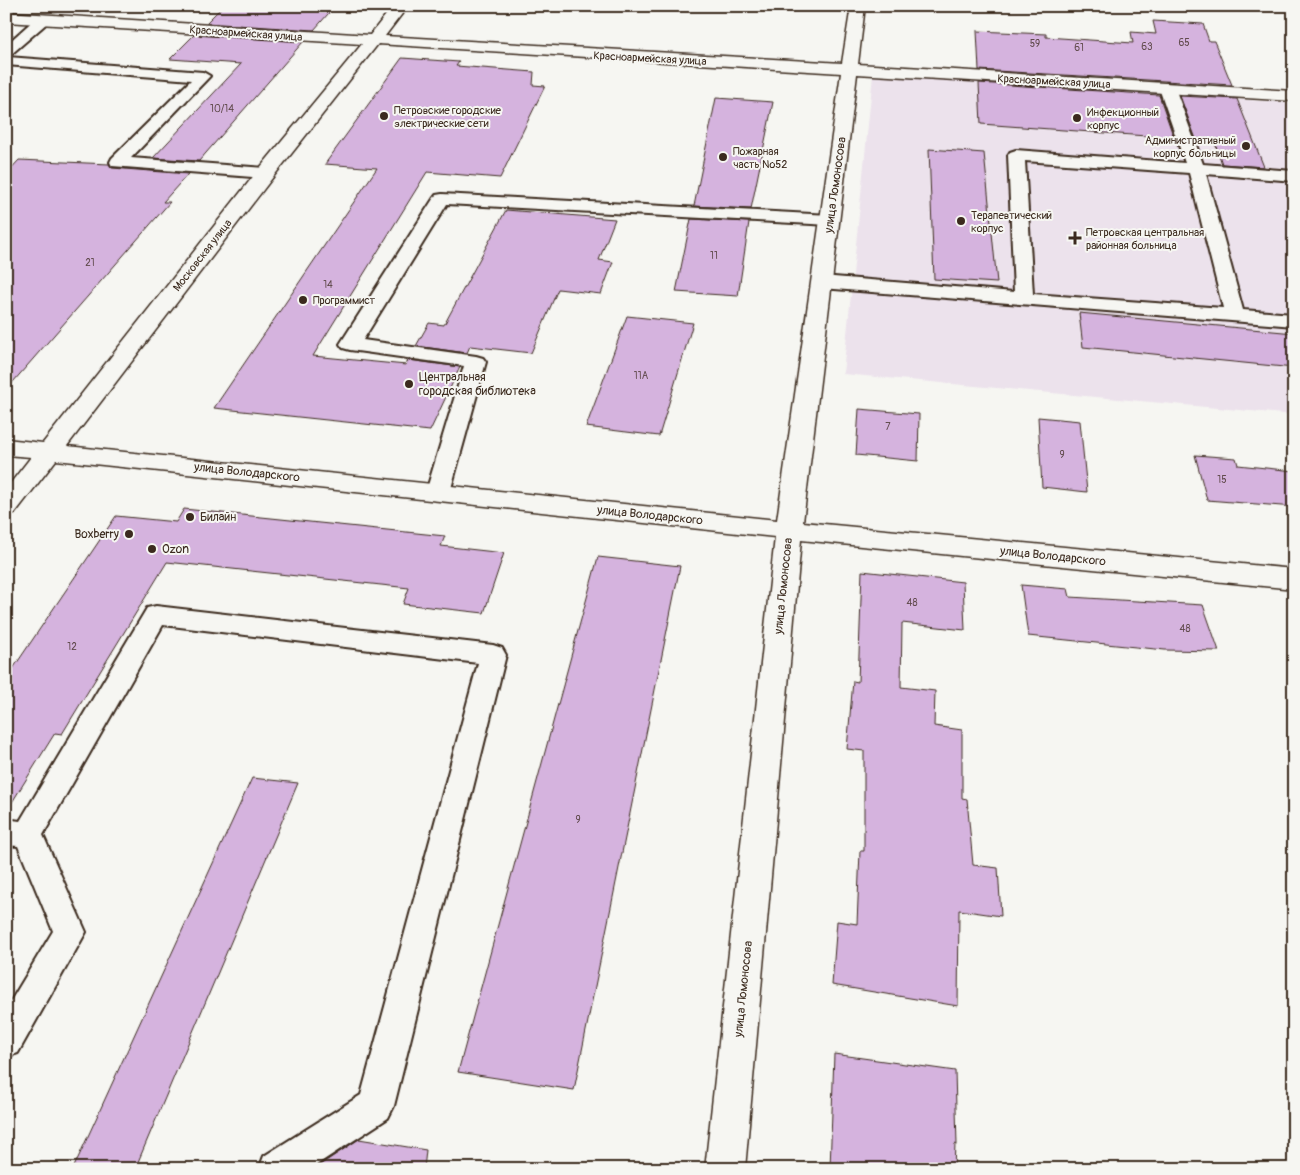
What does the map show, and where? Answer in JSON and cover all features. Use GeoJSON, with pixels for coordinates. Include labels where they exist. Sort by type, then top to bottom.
{"type":"FeatureCollection","features":[{"type":"Feature","properties":{"kind":"street","name":"Московская улица"},"geometry":{"type":"LineString","coordinates":[[6,507],[266,173],[374,42],[401,6]]}},
{"type":"Feature","properties":{"kind":"street","name":"улица Ломоносова"},"geometry":{"type":"LineString","coordinates":[[725,1169],[789,530],[858,6]]}},
{"type":"Feature","properties":{"kind":"street","name":"Красноармейская улица"},"geometry":{"type":"LineString","coordinates":[[6,18],[374,42],[1294,96]]}},
{"type":"Feature","properties":{"kind":"street","name":"улица Володарского"},"geometry":{"type":"LineString","coordinates":[[6,447],[789,530],[1294,579]]}},
{"type":"Feature","properties":{"kind":"lane"},"geometry":{"type":"LineString","coordinates":[[6,53],[42,20]]}},
{"type":"Feature","properties":{"kind":"lane"},"geometry":{"type":"LineString","coordinates":[[6,61],[203,76],[118,162],[266,173]]}},
{"type":"Feature","properties":{"kind":"lane"},"geometry":{"type":"LineString","coordinates":[[1167,88],[1196,169],[1235,315]]}},
{"type":"Feature","properties":{"kind":"lane"},"geometry":{"type":"LineString","coordinates":[[1024,299],[1016,155],[1294,176]]}},
{"type":"Feature","properties":{"kind":"lane"},"geometry":{"type":"LineString","coordinates":[[438,492],[476,362],[350,344],[442,200],[830,220]]}},
{"type":"Feature","properties":{"kind":"lane"},"geometry":{"type":"LineString","coordinates":[[822,282],[1294,320]]}},
{"type":"Feature","properties":{"kind":"lane"},"geometry":{"type":"LineString","coordinates":[[6,1040],[70,932],[17,833],[156,615],[493,655],[376,1106],[278,1169]]}},
{"type":"Feature","properties":{"kind":"shaded area","name":"Петровская центральная районная больница"},"geometry":{"type":"Polygon","coordinates":[[[873,75],[1294,103],[1294,415],[843,374],[873,75]]]}},
{"type":"Feature","properties":{"kind":"building"},"geometry":{"type":"Polygon","coordinates":[[[223,6],[335,6],[314,30],[206,23],[223,6]]]}},
{"type":"Feature","properties":{"kind":"building"},"geometry":{"type":"Polygon","coordinates":[[[1153,21],[1203,24],[1209,41],[1214,41],[1232,85],[979,70],[977,31],[1046,34],[1046,37],[1133,43],[1131,32],[1156,34],[1153,21]]]}},
{"type":"Feature","properties":{"kind":"building"},"geometry":{"type":"Polygon","coordinates":[[[194,35],[303,42],[199,161],[153,158],[241,64],[170,59],[194,35]]]}},
{"type":"Feature","properties":{"kind":"building"},"geometry":{"type":"Polygon","coordinates":[[[402,58],[459,62],[456,66],[534,72],[533,85],[545,86],[500,178],[427,172],[313,356],[406,365],[408,360],[460,367],[430,431],[214,408],[377,168],[325,164],[402,58]]]}},
{"type":"Feature","properties":{"kind":"building","name":"Инфекционный корпус"},"geometry":{"type":"Polygon","coordinates":[[[979,83],[1159,95],[1174,138],[981,124],[979,83]]]}},
{"type":"Feature","properties":{"kind":"building"},"geometry":{"type":"Polygon","coordinates":[[[1180,96],[1237,99],[1264,167],[1222,164],[1214,140],[1196,139],[1180,96]]]}},
{"type":"Feature","properties":{"kind":"building"},"geometry":{"type":"Polygon","coordinates":[[[716,98],[773,102],[751,209],[694,206],[716,98]]]}},
{"type":"Feature","properties":{"kind":"building","name":"Терапевтический корпус"},"geometry":{"type":"Polygon","coordinates":[[[929,149],[984,153],[997,283],[934,279],[929,149]]]}},
{"type":"Feature","properties":{"kind":"building"},"geometry":{"type":"Polygon","coordinates":[[[19,160],[109,164],[112,168],[188,174],[163,202],[170,202],[6,390],[6,174],[19,160]]]}},
{"type":"Feature","properties":{"kind":"building"},"geometry":{"type":"Polygon","coordinates":[[[506,210],[615,219],[599,260],[613,262],[601,294],[558,289],[531,353],[470,346],[467,353],[416,346],[429,323],[444,325],[506,210]]]}},
{"type":"Feature","properties":{"kind":"building"},"geometry":{"type":"Polygon","coordinates":[[[691,219],[749,222],[738,296],[676,292],[691,219]]]}},
{"type":"Feature","properties":{"kind":"building"},"geometry":{"type":"Polygon","coordinates":[[[1079,313],[1294,333],[1294,368],[1083,347],[1079,313]]]}},
{"type":"Feature","properties":{"kind":"building"},"geometry":{"type":"Polygon","coordinates":[[[627,316],[693,323],[659,436],[586,427],[627,316]]]}},
{"type":"Feature","properties":{"kind":"building"},"geometry":{"type":"Polygon","coordinates":[[[859,409],[919,414],[918,461],[856,455],[859,409]]]}},
{"type":"Feature","properties":{"kind":"building"},"geometry":{"type":"Polygon","coordinates":[[[1038,417],[1080,421],[1087,492],[1042,487],[1038,417]]]}},
{"type":"Feature","properties":{"kind":"building"},"geometry":{"type":"Polygon","coordinates":[[[1195,455],[1236,458],[1238,465],[1294,471],[1294,507],[1207,500],[1195,455]]]}},
{"type":"Feature","properties":{"kind":"building"},"geometry":{"type":"Polygon","coordinates":[[[184,509],[445,536],[441,546],[504,553],[484,613],[403,604],[409,588],[167,562],[62,734],[55,733],[6,812],[6,679],[116,516],[176,522],[184,509]]]}},
{"type":"Feature","properties":{"kind":"building"},"geometry":{"type":"Polygon","coordinates":[[[598,557],[680,566],[574,1090],[458,1072],[598,557]]]}},
{"type":"Feature","properties":{"kind":"building"},"geometry":{"type":"Polygon","coordinates":[[[862,571],[963,582],[965,630],[902,623],[901,687],[935,691],[934,726],[962,730],[962,798],[967,799],[973,865],[998,868],[1001,916],[959,910],[958,1006],[832,985],[837,921],[857,924],[860,851],[864,851],[864,751],[847,749],[853,681],[858,682],[862,571]]]}},
{"type":"Feature","properties":{"kind":"building"},"geometry":{"type":"Polygon","coordinates":[[[1021,585],[1068,589],[1070,597],[1203,605],[1219,651],[1165,650],[1028,636],[1021,585]]]}},
{"type":"Feature","properties":{"kind":"building"},"geometry":{"type":"Polygon","coordinates":[[[252,778],[298,783],[135,1169],[73,1169],[252,778]]]}},
{"type":"Feature","properties":{"kind":"building"},"geometry":{"type":"Polygon","coordinates":[[[834,1054],[955,1071],[957,1145],[955,1144],[954,1169],[830,1169],[834,1054]]]}},
{"type":"Feature","properties":{"kind":"building"},"geometry":{"type":"Polygon","coordinates":[[[359,1139],[426,1150],[424,1169],[314,1169],[359,1139]]]}},
{"type":"Feature","properties":{"kind":"place","name":"Петровские городские электрические сети"},"geometry":{"type":"Point","coordinates":[384,116]}},
{"type":"Feature","properties":{"kind":"place","name":"Инфекционный корпус"},"geometry":{"type":"Point","coordinates":[1077,118]}},
{"type":"Feature","properties":{"kind":"place","name":"Административный корпус больницы"},"geometry":{"type":"Point","coordinates":[1246,146]}},
{"type":"Feature","properties":{"kind":"place","name":"Пожарная часть №52"},"geometry":{"type":"Point","coordinates":[723,157]}},
{"type":"Feature","properties":{"kind":"place","name":"Терапевтический корпус"},"geometry":{"type":"Point","coordinates":[961,221]}},
{"type":"Feature","properties":{"kind":"place","name":"Петровская центральная районная больница"},"geometry":{"type":"Point","coordinates":[1075,238]}},
{"type":"Feature","properties":{"kind":"place","name":"Программист"},"geometry":{"type":"Point","coordinates":[303,300]}},
{"type":"Feature","properties":{"kind":"place","name":"Центральная городская библиотека"},"geometry":{"type":"Point","coordinates":[409,384]}},
{"type":"Feature","properties":{"kind":"place","name":"Билайн"},"geometry":{"type":"Point","coordinates":[190,517]}},
{"type":"Feature","properties":{"kind":"place","name":"Boxberry"},"geometry":{"type":"Point","coordinates":[129,534]}},
{"type":"Feature","properties":{"kind":"place","name":"Ozon"},"geometry":{"type":"Point","coordinates":[152,549]}}]}
